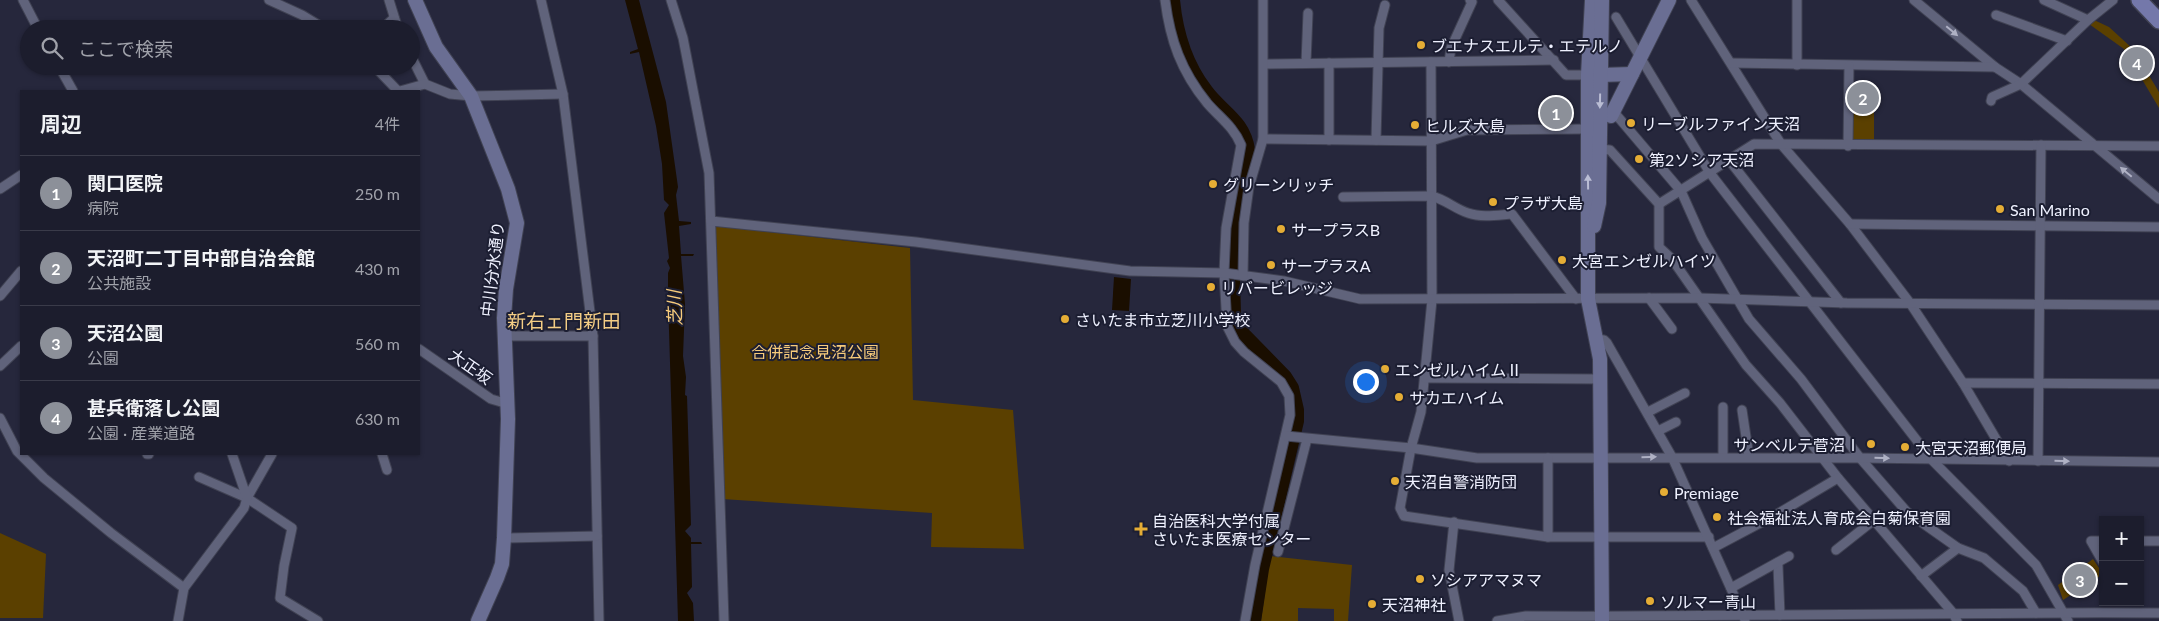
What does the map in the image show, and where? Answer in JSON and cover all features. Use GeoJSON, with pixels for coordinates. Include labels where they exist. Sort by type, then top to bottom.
{"type":"FeatureCollection","features":[{"type":"Feature","properties":{"kind":"main road"},"geometry":{"type":"LineString","coordinates":[[2139,0],[2159,21]]}},
{"type":"Feature","properties":{"kind":"street"},"geometry":{"type":"LineString","coordinates":[[22,0],[33,20]]}},
{"type":"Feature","properties":{"kind":"street"},"geometry":{"type":"LineString","coordinates":[[269,0],[310,20]]}},
{"type":"Feature","properties":{"kind":"street"},"geometry":{"type":"LineString","coordinates":[[389,0],[394,18]]}},
{"type":"Feature","properties":{"kind":"street","name":"中川分水通り"},"geometry":{"type":"LineString","coordinates":[[415,0],[436,47],[471,96],[508,188],[518,223],[506,288],[503,336],[508,404],[502,564],[491,596],[478,621]]}},
{"type":"Feature","properties":{"kind":"street"},"geometry":{"type":"LineString","coordinates":[[541,0],[563,94],[594,336],[600,621]]}},
{"type":"Feature","properties":{"kind":"street"},"geometry":{"type":"LineString","coordinates":[[671,0],[683,38],[709,173],[724,621]]}},
{"type":"Feature","properties":{"kind":"street"},"geometry":{"type":"LineString","coordinates":[[1165,0],[1174,48],[1190,80],[1207,102],[1236,133],[1241,145],[1228,210],[1224,273],[1227,326],[1235,342],[1244,352],[1281,382],[1288,396],[1290,415],[1286,436],[1255,565],[1245,621]]}},
{"type":"Feature","properties":{"kind":"street"},"geometry":{"type":"LineString","coordinates":[[1243,276],[1244,222],[1249,188],[1263,139],[1263,0]]}},
{"type":"Feature","properties":{"kind":"street"},"geometry":{"type":"LineString","coordinates":[[1449,62],[1451,48],[1472,2],[1470,0]]}},
{"type":"Feature","properties":{"kind":"street"},"geometry":{"type":"LineString","coordinates":[[1498,0],[1566,75],[1632,74]]}},
{"type":"Feature","properties":{"kind":"street"},"geometry":{"type":"LineString","coordinates":[[1582,299],[1589,248],[1599,203],[1599,149],[1594,75],[1592,0]]}},
{"type":"Feature","properties":{"kind":"street"},"geometry":{"type":"LineString","coordinates":[[1589,248],[1588,129],[1602,0]]}},
{"type":"Feature","properties":{"kind":"street"},"geometry":{"type":"LineString","coordinates":[[1669,0],[1612,113],[1681,191],[1702,238],[1749,319],[1801,379],[1860,458],[1907,512],[1958,548],[1984,558],[2023,591],[2036,613]]}},
{"type":"Feature","properties":{"kind":"street"},"geometry":{"type":"LineString","coordinates":[[1691,0],[1781,144],[1850,224],[1910,303],[1963,383],[2009,461]]}},
{"type":"Feature","properties":{"kind":"street"},"geometry":{"type":"LineString","coordinates":[[1797,0],[1797,65]]}},
{"type":"Feature","properties":{"kind":"street"},"geometry":{"type":"LineString","coordinates":[[1914,0],[1995,67],[2021,84],[2159,199]]}},
{"type":"Feature","properties":{"kind":"street"},"geometry":{"type":"LineString","coordinates":[[2044,0],[2088,20]]}},
{"type":"Feature","properties":{"kind":"street"},"geometry":{"type":"LineString","coordinates":[[1992,101],[1992,97],[2021,84],[2088,20],[2112,0]]}},
{"type":"Feature","properties":{"kind":"street"},"geometry":{"type":"LineString","coordinates":[[1376,140],[1379,28],[1385,5]]}},
{"type":"Feature","properties":{"kind":"street"},"geometry":{"type":"LineString","coordinates":[[1306,63],[1308,13]]}},
{"type":"Feature","properties":{"kind":"street"},"geometry":{"type":"LineString","coordinates":[[1996,15],[2067,41]]}},
{"type":"Feature","properties":{"kind":"street"},"geometry":{"type":"LineString","coordinates":[[1616,16],[1710,172],[1932,460],[2036,565],[2068,621]]}},
{"type":"Feature","properties":{"kind":"street"},"geometry":{"type":"LineString","coordinates":[[1264,64],[1554,60]]}},
{"type":"Feature","properties":{"kind":"street"},"geometry":{"type":"LineString","coordinates":[[1430,62],[1432,300],[1421,412],[1411,448],[1400,508],[1404,516],[1548,537],[1709,538]]}},
{"type":"Feature","properties":{"kind":"street"},"geometry":{"type":"LineString","coordinates":[[1328,63],[1329,140]]}},
{"type":"Feature","properties":{"kind":"street"},"geometry":{"type":"LineString","coordinates":[[1731,64],[1995,67]]}},
{"type":"Feature","properties":{"kind":"street"},"geometry":{"type":"LineString","coordinates":[[1848,146],[1849,66]]}},
{"type":"Feature","properties":{"kind":"street"},"geometry":{"type":"LineString","coordinates":[[420,74],[425,84]]}},
{"type":"Feature","properties":{"kind":"street"},"geometry":{"type":"LineString","coordinates":[[64,75],[72,90]]}},
{"type":"Feature","properties":{"kind":"street"},"geometry":{"type":"LineString","coordinates":[[383,75],[398,90]]}},
{"type":"Feature","properties":{"kind":"street"},"geometry":{"type":"LineString","coordinates":[[403,90],[425,84],[450,94],[471,96],[563,94]]}},
{"type":"Feature","properties":{"kind":"street"},"geometry":{"type":"LineString","coordinates":[[1263,139],[1431,141],[1467,130],[1588,129]]}},
{"type":"Feature","properties":{"kind":"street"},"geometry":{"type":"LineString","coordinates":[[1659,204],[1754,144],[1848,146],[2159,146]]}},
{"type":"Feature","properties":{"kind":"street"},"geometry":{"type":"LineString","coordinates":[[2038,461],[2041,145]]}},
{"type":"Feature","properties":{"kind":"street"},"geometry":{"type":"LineString","coordinates":[[1599,149],[1610,150],[1659,204],[1659,247],[1672,259],[1746,365],[1780,403],[1821,458],[1955,617]]}},
{"type":"Feature","properties":{"kind":"street"},"geometry":{"type":"LineString","coordinates":[[1730,160],[1841,303]]}},
{"type":"Feature","properties":{"kind":"street"},"geometry":{"type":"LineString","coordinates":[[0,190],[20,176]]}},
{"type":"Feature","properties":{"kind":"street"},"geometry":{"type":"LineString","coordinates":[[1343,197],[1431,196],[1440,198],[1468,213],[1484,216],[1512,214],[1582,299],[1596,339],[1600,359],[1602,619]]}},
{"type":"Feature","properties":{"kind":"street"},"geometry":{"type":"LineString","coordinates":[[711,221],[916,242],[1130,271],[1224,273],[1284,281],[1360,299],[1699,298],[1841,303],[2159,305]]}},
{"type":"Feature","properties":{"kind":"street"},"geometry":{"type":"LineString","coordinates":[[1850,224],[2159,227]]}},
{"type":"Feature","properties":{"kind":"street"},"geometry":{"type":"LineString","coordinates":[[0,296],[20,273]]}},
{"type":"Feature","properties":{"kind":"street"},"geometry":{"type":"LineString","coordinates":[[1649,298],[1672,329]]}},
{"type":"Feature","properties":{"kind":"street"},"geometry":{"type":"LineString","coordinates":[[503,336],[594,336]]}},
{"type":"Feature","properties":{"kind":"street"},"geometry":{"type":"LineString","coordinates":[[1596,339],[1604,340],[1607,343],[1672,457],[1745,619]]}},
{"type":"Feature","properties":{"kind":"street"},"geometry":{"type":"LineString","coordinates":[[0,366],[20,347]]}},
{"type":"Feature","properties":{"kind":"street","name":"大正坂"},"geometry":{"type":"LineString","coordinates":[[420,350],[491,399],[508,404]]}},
{"type":"Feature","properties":{"kind":"street"},"geometry":{"type":"LineString","coordinates":[[1425,378],[1600,379]]}},
{"type":"Feature","properties":{"kind":"street"},"geometry":{"type":"LineString","coordinates":[[1963,383],[2159,384]]}},
{"type":"Feature","properties":{"kind":"street"},"geometry":{"type":"LineString","coordinates":[[1648,412],[1685,393]]}},
{"type":"Feature","properties":{"kind":"street"},"geometry":{"type":"LineString","coordinates":[[1723,407],[1723,457]]}},
{"type":"Feature","properties":{"kind":"street"},"geometry":{"type":"LineString","coordinates":[[1742,410],[1749,457]]}},
{"type":"Feature","properties":{"kind":"street"},"geometry":{"type":"LineString","coordinates":[[0,418],[20,454]]}},
{"type":"Feature","properties":{"kind":"street"},"geometry":{"type":"LineString","coordinates":[[1658,431],[1676,422]]}},
{"type":"Feature","properties":{"kind":"street"},"geometry":{"type":"LineString","coordinates":[[1286,436],[1411,448],[1477,458],[1749,457],[2159,462]]}},
{"type":"Feature","properties":{"kind":"street"},"geometry":{"type":"LineString","coordinates":[[1278,552],[1306,439]]}},
{"type":"Feature","properties":{"kind":"street"},"geometry":{"type":"LineString","coordinates":[[21,455],[44,478],[111,533],[184,588]]}},
{"type":"Feature","properties":{"kind":"street"},"geometry":{"type":"LineString","coordinates":[[232,455],[247,498]]}},
{"type":"Feature","properties":{"kind":"street"},"geometry":{"type":"LineString","coordinates":[[178,621],[184,588],[237,519],[271,455]]}},
{"type":"Feature","properties":{"kind":"street"},"geometry":{"type":"LineString","coordinates":[[382,455],[387,470]]}},
{"type":"Feature","properties":{"kind":"street"},"geometry":{"type":"LineString","coordinates":[[1548,458],[1548,537]]}},
{"type":"Feature","properties":{"kind":"street"},"geometry":{"type":"LineString","coordinates":[[199,477],[247,498],[292,528],[280,598],[318,621]]}},
{"type":"Feature","properties":{"kind":"street"},"geometry":{"type":"LineString","coordinates":[[1713,548],[1779,513],[1838,478]]}},
{"type":"Feature","properties":{"kind":"street"},"geometry":{"type":"LineString","coordinates":[[1836,550],[1874,520]]}},
{"type":"Feature","properties":{"kind":"street"},"geometry":{"type":"LineString","coordinates":[[1454,522],[1449,570],[1459,621]]}},
{"type":"Feature","properties":{"kind":"street"},"geometry":{"type":"LineString","coordinates":[[504,538],[597,536]]}},
{"type":"Feature","properties":{"kind":"street"},"geometry":{"type":"LineString","coordinates":[[2099,541],[2091,541],[2099,555]]}},
{"type":"Feature","properties":{"kind":"street"},"geometry":{"type":"LineString","coordinates":[[2144,541],[2159,541]]}},
{"type":"Feature","properties":{"kind":"street"},"geometry":{"type":"LineString","coordinates":[[1921,576],[1958,548]]}},
{"type":"Feature","properties":{"kind":"street"},"geometry":{"type":"LineString","coordinates":[[1731,588],[1789,556]]}},
{"type":"Feature","properties":{"kind":"street"},"geometry":{"type":"LineString","coordinates":[[1776,563],[1778,566],[1780,615]]}},
{"type":"Feature","properties":{"kind":"street"},"geometry":{"type":"LineString","coordinates":[[2118,606],[2120,613]]}},
{"type":"Feature","properties":{"kind":"street"},"geometry":{"type":"LineString","coordinates":[[1497,621],[1526,616],[1602,619],[1745,619],[1780,615],[1955,617],[2064,612],[2159,613]]}},
{"type":"Feature","properties":{"kind":"green space"},"geometry":{"type":"Polygon","coordinates":[[[2094,20],[2109,27],[2133,49],[2159,92],[2159,108],[2124,49],[2089,24],[2094,20]]]}},
{"type":"Feature","properties":{"kind":"green space"},"geometry":{"type":"Polygon","coordinates":[[[1851,104],[1874,104],[1874,142],[1851,142],[1851,104]]]}},
{"type":"Feature","properties":{"kind":"green space","name":"合併記念見沼公園"},"geometry":{"type":"Polygon","coordinates":[[[715,226],[910,248],[913,400],[1013,410],[1024,549],[931,547],[932,513],[722,499],[715,226]]]}},
{"type":"Feature","properties":{"kind":"green space"},"geometry":{"type":"Polygon","coordinates":[[[0,533],[46,554],[43,618],[0,618],[0,533]]]}},
{"type":"Feature","properties":{"kind":"green space"},"geometry":{"type":"Polygon","coordinates":[[[1270,556],[1352,565],[1348,621],[1334,621],[1334,609],[1298,608],[1298,621],[1261,621],[1270,556]]]}},
{"type":"Feature","properties":{"kind":"green space"},"geometry":{"type":"Polygon","coordinates":[[[2093,559],[2099,568],[2099,577],[2063,600],[2058,585],[2093,559]]]}},
{"type":"Feature","properties":{"kind":"water","name":"芝川"},"geometry":{"type":"Polygon","coordinates":[[[625,0],[639,0],[666,102],[678,187],[676,195],[679,221],[691,222],[691,224],[679,226],[681,254],[694,254],[693,256],[681,256],[685,304],[683,356],[686,377],[685,395],[687,396],[691,525],[685,531],[691,538],[691,542],[701,542],[702,544],[691,544],[692,587],[687,593],[693,603],[694,621],[678,621],[668,298],[668,273],[670,268],[667,261],[669,258],[664,213],[669,205],[664,200],[662,164],[656,126],[639,52],[630,54],[630,52],[638,49],[625,0]]]}},
{"type":"Feature","properties":{"kind":"water"},"geometry":{"type":"Polygon","coordinates":[[[1114,277],[1131,279],[1129,311],[1112,310],[1114,277]]]}},
{"type":"Feature","properties":{"kind":"water"},"geometry":{"type":"Polygon","coordinates":[[[1259,562],[1265,563],[1256,621],[1249,621],[1259,562]]]}},
{"type":"Feature","properties":{"kind":"waterway"},"geometry":{"type":"LineString","coordinates":[[1172,0],[1178,36],[1192,70],[1211,99],[1236,124],[1245,140],[1247,150],[1232,218],[1231,243],[1235,325],[1284,377],[1291,388],[1296,410],[1296,421],[1261,569],[1253,621]]}},
{"type":"Feature","properties":{"kind":"place","name":"ブエナスエルテ・エテルノ"},"geometry":{"type":"Point","coordinates":[1421,45]}},
{"type":"Feature","properties":{"kind":"place","name":"甚兵衛落し公園"},"geometry":{"type":"Point","coordinates":[2137,63]}},
{"type":"Feature","properties":{"kind":"place","name":"天沼町二丁目中部自治会館"},"geometry":{"type":"Point","coordinates":[1863,98]}},
{"type":"Feature","properties":{"kind":"place","name":"関口医院"},"geometry":{"type":"Point","coordinates":[1556,113]}},
{"type":"Feature","properties":{"kind":"place","name":"リーブルファイン天沼"},"geometry":{"type":"Point","coordinates":[1631,123]}},
{"type":"Feature","properties":{"kind":"place","name":"ヒルズ大島"},"geometry":{"type":"Point","coordinates":[1415,125]}},
{"type":"Feature","properties":{"kind":"place","name":"第2ソシア天沼"},"geometry":{"type":"Point","coordinates":[1639,159]}},
{"type":"Feature","properties":{"kind":"place","name":"グリーンリッチ"},"geometry":{"type":"Point","coordinates":[1213,184]}},
{"type":"Feature","properties":{"kind":"place","name":"プラザ大島"},"geometry":{"type":"Point","coordinates":[1493,202]}},
{"type":"Feature","properties":{"kind":"place","name":"San Marino"},"geometry":{"type":"Point","coordinates":[2000,209]}},
{"type":"Feature","properties":{"kind":"place","name":"サープラスB"},"geometry":{"type":"Point","coordinates":[1281,229]}},
{"type":"Feature","properties":{"kind":"place","name":"大宮エンゼルハイツ"},"geometry":{"type":"Point","coordinates":[1562,260]}},
{"type":"Feature","properties":{"kind":"place","name":"サープラスA"},"geometry":{"type":"Point","coordinates":[1271,265]}},
{"type":"Feature","properties":{"kind":"place","name":"リバービレッジ"},"geometry":{"type":"Point","coordinates":[1211,287]}},
{"type":"Feature","properties":{"kind":"place","name":"さいたま市立芝川小学校"},"geometry":{"type":"Point","coordinates":[1065,319]}},
{"type":"Feature","properties":{"kind":"place","name":"エンゼルハイムⅡ"},"geometry":{"type":"Point","coordinates":[1385,369]}},
{"type":"Feature","properties":{"kind":"place","name":"サカエハイム"},"geometry":{"type":"Point","coordinates":[1399,397]}},
{"type":"Feature","properties":{"kind":"place","name":"サンベルテ菅沼Ⅰ"},"geometry":{"type":"Point","coordinates":[1871,444]}},
{"type":"Feature","properties":{"kind":"place","name":"大宮天沼郵便局"},"geometry":{"type":"Point","coordinates":[1905,447]}},
{"type":"Feature","properties":{"kind":"place","name":"天沼自警消防団"},"geometry":{"type":"Point","coordinates":[1395,481]}},
{"type":"Feature","properties":{"kind":"place","name":"Premiage"},"geometry":{"type":"Point","coordinates":[1664,492]}},
{"type":"Feature","properties":{"kind":"place","name":"社会福祉法人育成会白菊保育園"},"geometry":{"type":"Point","coordinates":[1717,517]}},
{"type":"Feature","properties":{"kind":"place","name":"自治医科大学付属 さいたま医療センター"},"geometry":{"type":"Point","coordinates":[1141,529]}},
{"type":"Feature","properties":{"kind":"place","name":"ソシアアマヌマ"},"geometry":{"type":"Point","coordinates":[1420,579]}},
{"type":"Feature","properties":{"kind":"place","name":"天沼公園"},"geometry":{"type":"Point","coordinates":[2080,580]}},
{"type":"Feature","properties":{"kind":"place","name":"ソルマー青山"},"geometry":{"type":"Point","coordinates":[1650,601]}},
{"type":"Feature","properties":{"kind":"place","name":"天沼神社"},"geometry":{"type":"Point","coordinates":[1372,604]}},
{"type":"Feature","properties":{"kind":"district","name":"新右ェ門新田"},"geometry":{"type":"Point","coordinates":[564,320]}}]}
